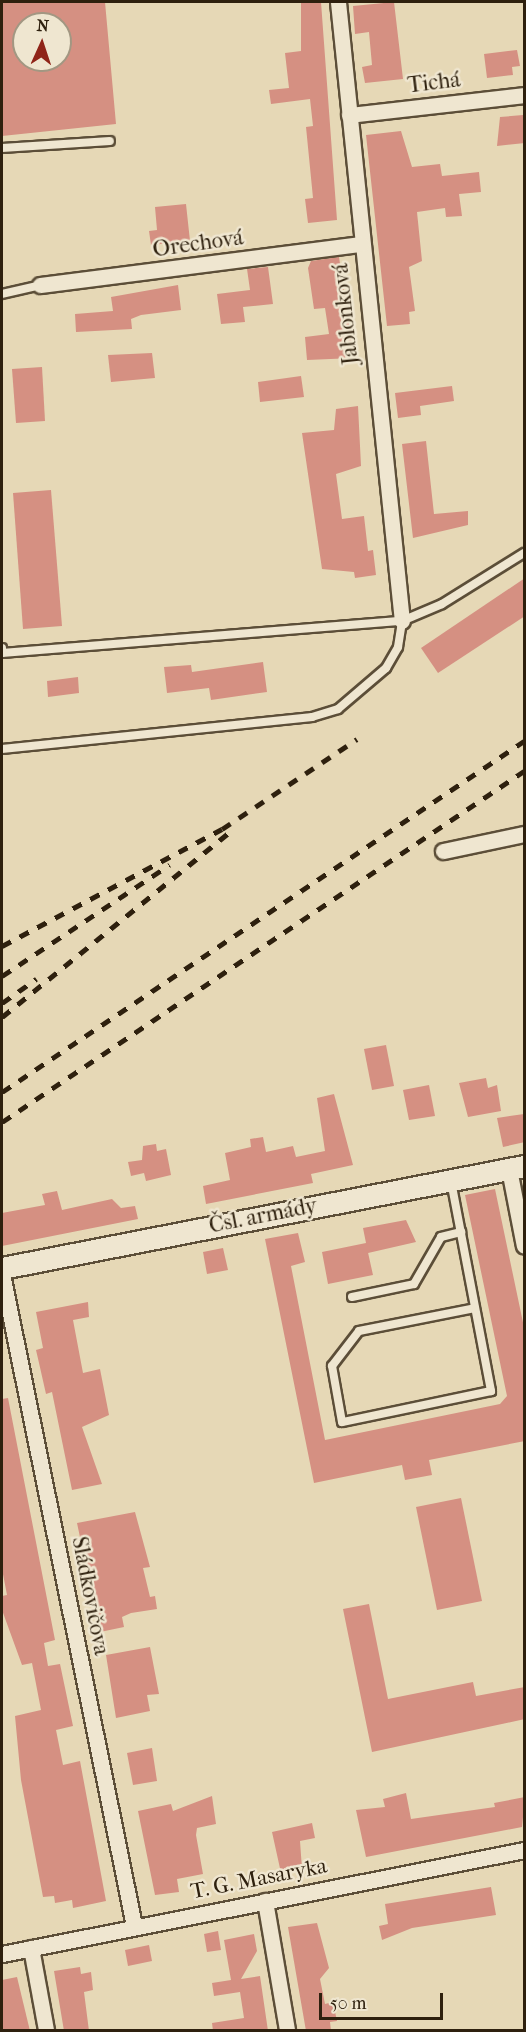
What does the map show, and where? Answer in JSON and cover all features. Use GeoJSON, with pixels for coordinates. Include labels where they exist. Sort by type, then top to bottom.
{"type":"FeatureCollection","features":[{"type":"Feature","properties":{"kind":"street","name":"Jablonková"},"geometry":{"type":"LineString","coordinates":[[338,2],[361,244],[402,621]]}},
{"type":"Feature","properties":{"kind":"street","name":"Tichá"},"geometry":{"type":"LineString","coordinates":[[349,116],[525,95]]}},
{"type":"Feature","properties":{"kind":"street","name":"Orechová"},"geometry":{"type":"LineString","coordinates":[[40,285],[361,244]]}},
{"type":"Feature","properties":{"kind":"street"},"geometry":{"type":"LineString","coordinates":[[443,851],[525,834]]}},
{"type":"Feature","properties":{"kind":"street"},"geometry":{"type":"LineString","coordinates":[[517,1167],[525,1246]]}},
{"type":"Feature","properties":{"kind":"street","name":"Čsl. armády"},"geometry":{"type":"LineString","coordinates":[[2,1268],[517,1167]]}},
{"type":"Feature","properties":{"kind":"street","name":"Sládkovičova"},"geometry":{"type":"LineString","coordinates":[[2,1274],[134,1926]]}},
{"type":"Feature","properties":{"kind":"street","name":"T. G. Masaryka"},"geometry":{"type":"LineString","coordinates":[[2,1954],[525,1850]]}},
{"type":"Feature","properties":{"kind":"street"},"geometry":{"type":"LineString","coordinates":[[265,1901],[287,2031]]}},
{"type":"Feature","properties":{"kind":"street"},"geometry":{"type":"LineString","coordinates":[[31,1948],[46,2031]]}},
{"type":"Feature","properties":{"kind":"lane"},"geometry":{"type":"LineString","coordinates":[[2,148],[110,141]]}},
{"type":"Feature","properties":{"kind":"lane"},"geometry":{"type":"LineString","coordinates":[[2,294],[40,285]]}},
{"type":"Feature","properties":{"kind":"lane"},"geometry":{"type":"LineString","coordinates":[[2,648],[2,653],[402,621],[442,604],[525,553]]}},
{"type":"Feature","properties":{"kind":"lane"},"geometry":{"type":"LineString","coordinates":[[2,749],[312,717],[338,709],[386,668],[398,647],[402,621]]}},
{"type":"Feature","properties":{"kind":"lane"},"geometry":{"type":"LineString","coordinates":[[451,1180],[491,1391],[342,1422],[332,1366],[359,1331],[475,1308]]}},
{"type":"Feature","properties":{"kind":"lane"},"geometry":{"type":"LineString","coordinates":[[352,1297],[414,1284],[441,1237],[461,1233]]}},
{"type":"Feature","properties":{"kind":"building"},"geometry":{"type":"Polygon","coordinates":[[[2,2],[105,2],[116,124],[2,136],[2,2]]]}},
{"type":"Feature","properties":{"kind":"building"},"geometry":{"type":"Polygon","coordinates":[[[301,2],[321,2],[337,220],[308,223],[305,199],[313,198],[306,127],[313,126],[310,99],[271,104],[269,90],[289,88],[285,53],[301,51],[301,2]]]}},
{"type":"Feature","properties":{"kind":"building"},"geometry":{"type":"Polygon","coordinates":[[[394,2],[403,79],[365,83],[362,67],[372,65],[369,32],[355,34],[353,6],[394,2]]]}},
{"type":"Feature","properties":{"kind":"building"},"geometry":{"type":"Polygon","coordinates":[[[517,50],[520,66],[512,67],[513,75],[487,78],[484,54],[517,50]]]}},
{"type":"Feature","properties":{"kind":"building"},"geometry":{"type":"Polygon","coordinates":[[[523,115],[525,143],[497,146],[500,117],[523,115]]]}},
{"type":"Feature","properties":{"kind":"building"},"geometry":{"type":"Polygon","coordinates":[[[401,131],[412,167],[440,164],[442,176],[479,172],[481,192],[459,194],[462,216],[446,217],[445,208],[417,212],[422,261],[409,267],[415,311],[409,312],[410,324],[387,326],[366,135],[401,131]]]}},
{"type":"Feature","properties":{"kind":"building"},"geometry":{"type":"Polygon","coordinates":[[[186,204],[190,241],[151,245],[149,231],[157,230],[155,207],[186,204]]]}},
{"type":"Feature","properties":{"kind":"building"},"geometry":{"type":"Polygon","coordinates":[[[339,257],[354,358],[307,360],[305,337],[329,334],[325,308],[314,309],[308,268],[311,261],[339,257]]]}},
{"type":"Feature","properties":{"kind":"building"},"geometry":{"type":"Polygon","coordinates":[[[268,267],[273,304],[243,307],[245,322],[221,324],[217,294],[250,290],[247,269],[268,267]]]}},
{"type":"Feature","properties":{"kind":"building"},"geometry":{"type":"Polygon","coordinates":[[[178,285],[181,310],[141,315],[131,319],[132,329],[76,332],[75,314],[113,311],[111,297],[178,285]]]}},
{"type":"Feature","properties":{"kind":"building"},"geometry":{"type":"Polygon","coordinates":[[[152,353],[155,378],[111,382],[108,355],[152,353]]]}},
{"type":"Feature","properties":{"kind":"building"},"geometry":{"type":"Polygon","coordinates":[[[42,367],[45,421],[16,423],[12,369],[42,367]]]}},
{"type":"Feature","properties":{"kind":"building"},"geometry":{"type":"Polygon","coordinates":[[[301,376],[304,397],[260,402],[258,382],[301,376]]]}},
{"type":"Feature","properties":{"kind":"building"},"geometry":{"type":"Polygon","coordinates":[[[452,386],[454,401],[420,406],[421,415],[398,418],[395,393],[452,386]]]}},
{"type":"Feature","properties":{"kind":"building"},"geometry":{"type":"Polygon","coordinates":[[[358,406],[361,466],[336,474],[342,519],[364,516],[368,551],[373,550],[376,575],[355,578],[354,572],[322,569],[302,433],[334,430],[336,409],[358,406]]]}},
{"type":"Feature","properties":{"kind":"building"},"geometry":{"type":"Polygon","coordinates":[[[426,441],[434,514],[468,511],[468,525],[413,538],[402,444],[426,441]]]}},
{"type":"Feature","properties":{"kind":"building"},"geometry":{"type":"Polygon","coordinates":[[[51,490],[62,626],[23,629],[13,493],[51,490]]]}},
{"type":"Feature","properties":{"kind":"building"},"geometry":{"type":"Polygon","coordinates":[[[525,578],[525,616],[438,673],[421,648],[525,578]]]}},
{"type":"Feature","properties":{"kind":"building"},"geometry":{"type":"Polygon","coordinates":[[[263,662],[267,692],[211,700],[209,688],[167,693],[164,667],[191,665],[192,672],[263,662]]]}},
{"type":"Feature","properties":{"kind":"building"},"geometry":{"type":"Polygon","coordinates":[[[78,677],[79,693],[48,697],[47,681],[78,677]]]}},
{"type":"Feature","properties":{"kind":"building"},"geometry":{"type":"Polygon","coordinates":[[[386,1045],[394,1086],[372,1090],[364,1049],[386,1045]]]}},
{"type":"Feature","properties":{"kind":"building"},"geometry":{"type":"Polygon","coordinates":[[[486,1078],[488,1088],[497,1085],[501,1111],[468,1117],[459,1083],[486,1078]]]}},
{"type":"Feature","properties":{"kind":"building"},"geometry":{"type":"Polygon","coordinates":[[[429,1085],[435,1116],[409,1120],[403,1090],[429,1085]]]}},
{"type":"Feature","properties":{"kind":"building"},"geometry":{"type":"Polygon","coordinates":[[[334,1094],[353,1165],[311,1174],[313,1183],[206,1204],[203,1186],[230,1180],[225,1153],[251,1147],[250,1139],[263,1137],[266,1152],[293,1146],[296,1157],[325,1151],[317,1098],[334,1094]]]}},
{"type":"Feature","properties":{"kind":"building"},"geometry":{"type":"Polygon","coordinates":[[[524,1114],[525,1142],[503,1147],[497,1118],[524,1114]]]}},
{"type":"Feature","properties":{"kind":"building"},"geometry":{"type":"Polygon","coordinates":[[[156,1144],[157,1151],[166,1149],[171,1175],[146,1181],[144,1173],[131,1176],[128,1162],[142,1160],[143,1146],[156,1144]]]}},
{"type":"Feature","properties":{"kind":"building"},"geometry":{"type":"Polygon","coordinates":[[[495,1189],[525,1332],[525,1441],[429,1460],[432,1475],[405,1480],[402,1465],[314,1483],[265,1239],[298,1233],[305,1262],[291,1266],[325,1440],[500,1404],[507,1396],[465,1195],[495,1189]]]}},
{"type":"Feature","properties":{"kind":"building"},"geometry":{"type":"Polygon","coordinates":[[[57,1191],[62,1210],[112,1199],[121,1208],[135,1206],[138,1219],[2,1246],[2,1213],[45,1205],[42,1194],[57,1191]]]}},
{"type":"Feature","properties":{"kind":"building"},"geometry":{"type":"Polygon","coordinates":[[[406,1220],[416,1242],[368,1253],[373,1275],[328,1284],[322,1252],[366,1243],[363,1228],[406,1220]]]}},
{"type":"Feature","properties":{"kind":"building"},"geometry":{"type":"Polygon","coordinates":[[[223,1248],[228,1270],[207,1274],[203,1252],[223,1248]]]}},
{"type":"Feature","properties":{"kind":"building"},"geometry":{"type":"Polygon","coordinates":[[[88,1302],[89,1317],[73,1320],[83,1373],[100,1369],[109,1415],[82,1427],[102,1484],[72,1490],[52,1392],[46,1394],[36,1350],[43,1348],[36,1312],[88,1302]]]}},
{"type":"Feature","properties":{"kind":"building"},"geometry":{"type":"Polygon","coordinates":[[[8,1398],[55,1640],[44,1643],[48,1666],[60,1664],[73,1726],[56,1730],[63,1765],[80,1761],[106,1901],[73,1908],[72,1900],[55,1903],[54,1896],[43,1897],[21,1780],[15,1716],[41,1710],[32,1663],[22,1665],[2,1610],[2,1596],[7,1595],[2,1569],[2,1399],[8,1398]]]}},
{"type":"Feature","properties":{"kind":"building"},"geometry":{"type":"Polygon","coordinates":[[[461,1498],[482,1601],[437,1610],[416,1507],[461,1498]]]}},
{"type":"Feature","properties":{"kind":"building"},"geometry":{"type":"Polygon","coordinates":[[[135,1512],[150,1567],[143,1568],[150,1597],[155,1596],[157,1609],[131,1613],[122,1617],[124,1627],[100,1632],[77,1523],[135,1512]]]}},
{"type":"Feature","properties":{"kind":"building"},"geometry":{"type":"Polygon","coordinates":[[[369,1604],[388,1699],[473,1682],[476,1696],[525,1687],[525,1719],[372,1752],[343,1609],[369,1604]]]}},
{"type":"Feature","properties":{"kind":"building"},"geometry":{"type":"Polygon","coordinates":[[[150,1647],[159,1694],[147,1695],[150,1711],[116,1718],[106,1655],[150,1647]]]}},
{"type":"Feature","properties":{"kind":"building"},"geometry":{"type":"Polygon","coordinates":[[[152,1748],[157,1781],[133,1785],[127,1753],[152,1748]]]}},
{"type":"Feature","properties":{"kind":"building"},"geometry":{"type":"Polygon","coordinates":[[[406,1793],[411,1819],[495,1807],[494,1803],[525,1797],[522,1827],[366,1857],[356,1810],[385,1807],[383,1799],[406,1793]]]}},
{"type":"Feature","properties":{"kind":"building"},"geometry":{"type":"Polygon","coordinates":[[[212,1796],[216,1824],[197,1828],[196,1835],[203,1874],[177,1879],[179,1892],[155,1895],[138,1811],[171,1804],[173,1811],[212,1796]]]}},
{"type":"Feature","properties":{"kind":"building"},"geometry":{"type":"Polygon","coordinates":[[[312,1823],[315,1838],[300,1841],[302,1869],[281,1873],[272,1832],[312,1823]]]}},
{"type":"Feature","properties":{"kind":"building"},"geometry":{"type":"Polygon","coordinates":[[[491,1887],[496,1915],[412,1928],[382,1940],[379,1926],[388,1924],[385,1904],[491,1887]]]}},
{"type":"Feature","properties":{"kind":"building"},"geometry":{"type":"Polygon","coordinates":[[[317,1923],[329,1968],[320,1979],[325,2004],[333,2002],[337,2021],[330,2022],[331,2031],[306,2031],[288,1927],[317,1923]]]}},
{"type":"Feature","properties":{"kind":"building"},"geometry":{"type":"Polygon","coordinates":[[[218,1931],[221,1950],[207,1952],[204,1934],[218,1931]]]}},
{"type":"Feature","properties":{"kind":"building"},"geometry":{"type":"Polygon","coordinates":[[[254,1934],[257,1951],[241,1979],[260,1976],[268,2031],[213,2031],[212,2023],[244,2018],[240,1992],[214,1996],[212,1983],[231,1980],[224,1940],[254,1934]]]}},
{"type":"Feature","properties":{"kind":"building"},"geometry":{"type":"Polygon","coordinates":[[[149,1945],[152,1961],[128,1966],[125,1950],[149,1945]]]}},
{"type":"Feature","properties":{"kind":"building"},"geometry":{"type":"Polygon","coordinates":[[[80,1967],[81,1974],[91,1972],[93,1990],[84,1992],[89,2031],[64,2031],[54,1971],[80,1967]]]}},
{"type":"Feature","properties":{"kind":"building"},"geometry":{"type":"Polygon","coordinates":[[[17,1977],[30,2031],[2,2031],[2,1980],[17,1977]]]}},
{"type":"Feature","properties":{"kind":"railway"},"geometry":{"type":"LineString","coordinates":[[2,946],[222,829],[357,739]]}},
{"type":"Feature","properties":{"kind":"railway"},"geometry":{"type":"LineString","coordinates":[[2,1092],[524,741]]}},
{"type":"Feature","properties":{"kind":"railway"},"geometry":{"type":"LineString","coordinates":[[2,1122],[524,771]]}},
{"type":"Feature","properties":{"kind":"railway"},"geometry":{"type":"LineString","coordinates":[[2,1017],[232,830]]}},
{"type":"Feature","properties":{"kind":"railway"},"geometry":{"type":"LineString","coordinates":[[2,976],[169,865]]}},
{"type":"Feature","properties":{"kind":"railway"},"geometry":{"type":"LineString","coordinates":[[2,1003],[36,979]]}}]}
